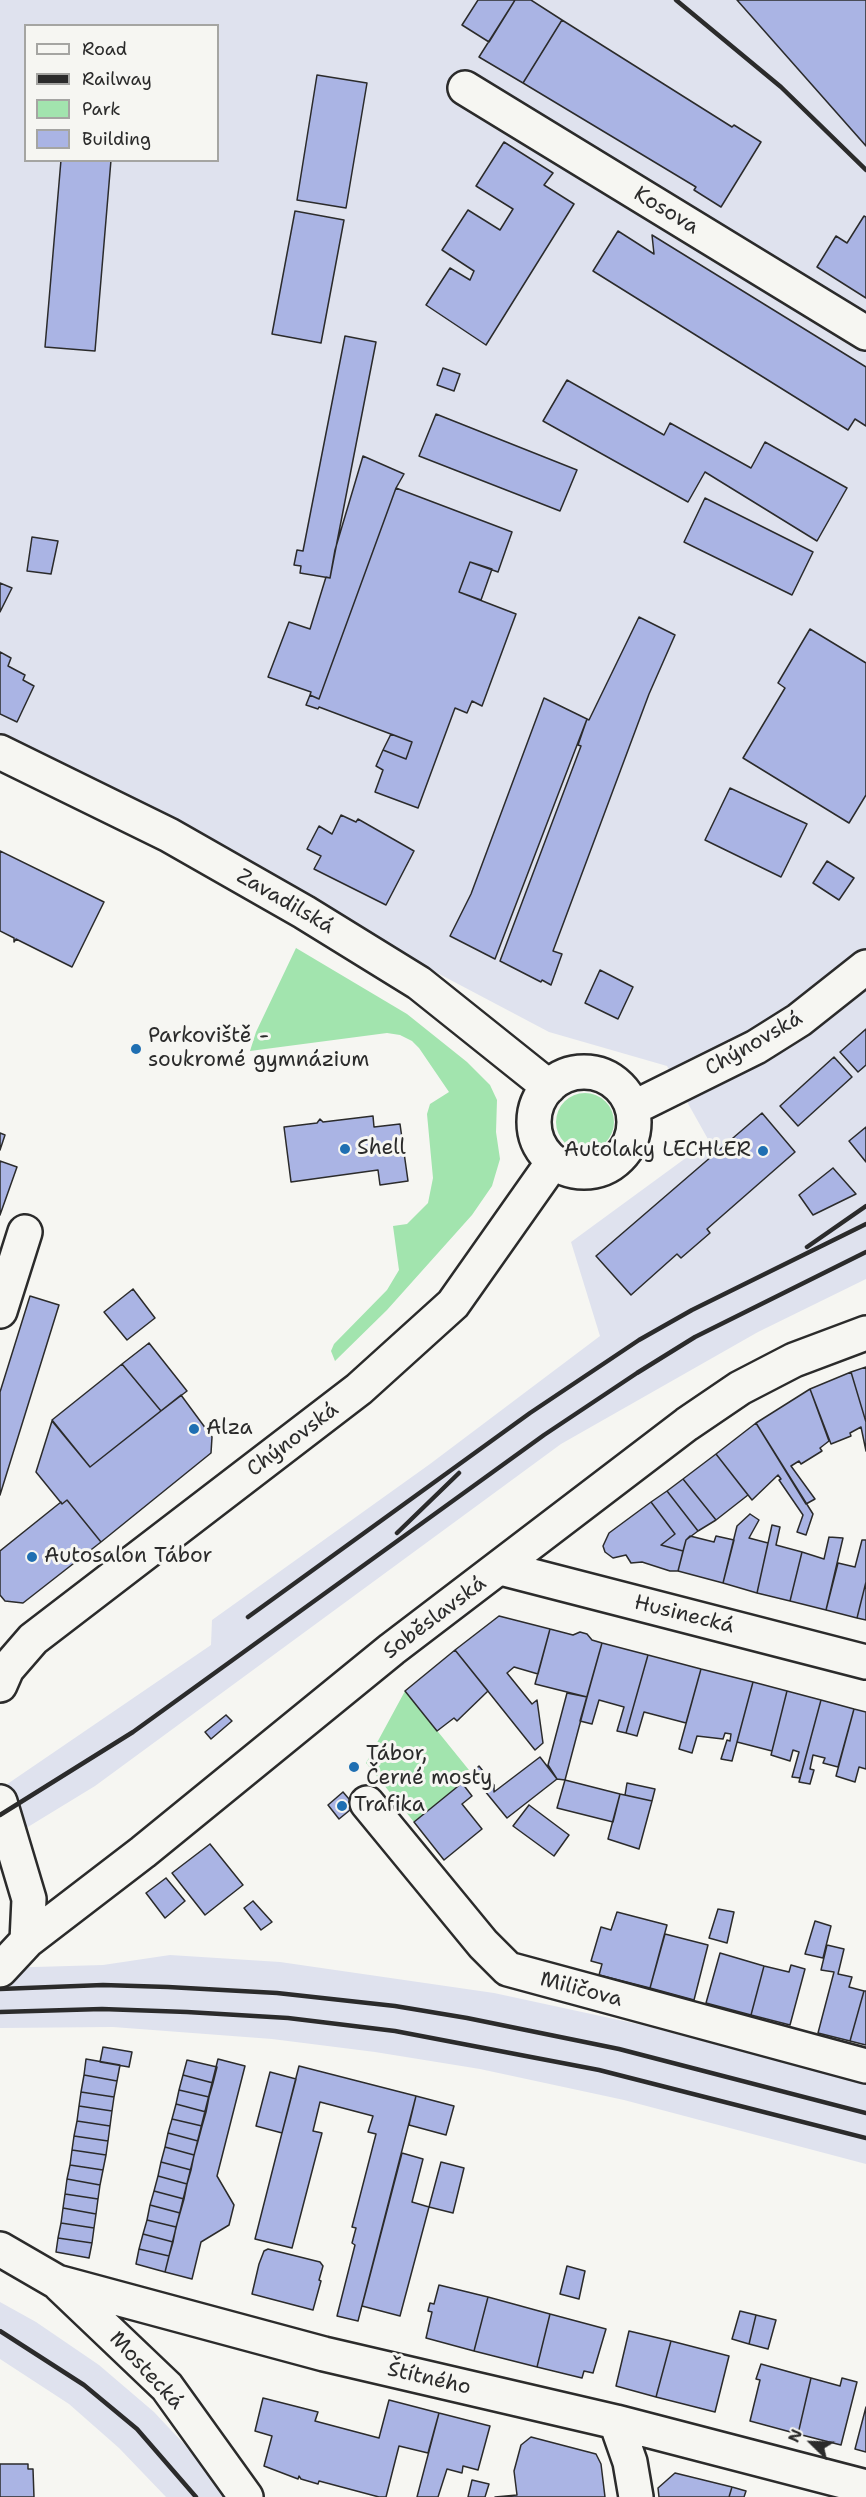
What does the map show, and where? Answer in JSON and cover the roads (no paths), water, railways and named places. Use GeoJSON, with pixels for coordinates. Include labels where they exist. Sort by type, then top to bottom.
{"type":"FeatureCollection","features":[{"type":"Feature","properties":{"kind":"main road","name":"Kosova"},"geometry":{"type":"LineString","coordinates":[[465,88],[866,333]]}},
{"type":"Feature","properties":{"kind":"main road","name":"Zavadilská"},"geometry":{"type":"LineString","coordinates":[[0,752],[169,835],[304,912],[419,983],[549,1087]]}},
{"type":"Feature","properties":{"kind":"main road","name":"Chýnovská"},"geometry":{"type":"LineString","coordinates":[[633,1108],[756,1047],[799,1020],[866,967]]}},
{"type":"Feature","properties":{"kind":"main road"},"geometry":{"type":"LineString","coordinates":[[579,1072],[596,1072],[613,1080],[625,1092],[633,1108],[632,1139],[625,1153],[613,1164],[598,1171],[583,1173],[567,1170],[553,1162],[542,1149],[535,1134],[534,1117],[538,1100],[562,1076],[579,1072]]}},
{"type":"Feature","properties":{"kind":"main road","name":"Chýnovská"},"geometry":{"type":"LineString","coordinates":[[0,1685],[7,1670],[33,1640],[359,1389],[453,1304],[553,1162]]}},
{"type":"Feature","properties":{"kind":"main road"},"geometry":{"type":"LineString","coordinates":[[0,1311],[14,1247]]}},
{"type":"Feature","properties":{"kind":"main road","name":"Soběslavská"},"geometry":{"type":"LineString","coordinates":[[0,1970],[27,1941],[150,1847],[392,1649],[687,1424],[740,1388],[794,1360],[866,1333]]}},
{"type":"Feature","properties":{"kind":"main road","name":"Husinecká"},"geometry":{"type":"LineString","coordinates":[[501,1568],[866,1662]]}},
{"type":"Feature","properties":{"kind":"main road"},"geometry":{"type":"LineString","coordinates":[[0,1802],[29,1899],[27,1941]]}},
{"type":"Feature","properties":{"kind":"main road","name":"Miličova"},"geometry":{"type":"LineString","coordinates":[[366,1803],[483,1944],[508,1969],[866,2066]]}},
{"type":"Feature","properties":{"kind":"main road","name":"Štítného"},"geometry":{"type":"LineString","coordinates":[[0,2249],[57,2282],[324,2354],[616,2422],[866,2487]]}},
{"type":"Feature","properties":{"kind":"main road","name":"Mostecká"},"geometry":{"type":"LineString","coordinates":[[57,2282],[167,2387],[246,2497]]}},
{"type":"Feature","properties":{"kind":"main road"},"geometry":{"type":"LineString","coordinates":[[616,2422],[630,2462],[636,2497]]}},
{"type":"Feature","properties":{"kind":"railway"},"geometry":{"type":"LineString","coordinates":[[676,0],[781,87],[866,170]]}},
{"type":"Feature","properties":{"kind":"railway"},"geometry":{"type":"LineString","coordinates":[[807,1247],[866,1206]]}},
{"type":"Feature","properties":{"kind":"railway"},"geometry":{"type":"LineString","coordinates":[[248,1617],[530,1413],[639,1340],[692,1310],[866,1224]]}},
{"type":"Feature","properties":{"kind":"railway"},"geometry":{"type":"LineString","coordinates":[[0,1815],[133,1732],[544,1435],[637,1373],[695,1337],[866,1252]]}},
{"type":"Feature","properties":{"kind":"railway"},"geometry":{"type":"LineString","coordinates":[[397,1533],[459,1473]]}},
{"type":"Feature","properties":{"kind":"railway"},"geometry":{"type":"LineString","coordinates":[[0,1989],[103,1985],[168,1987],[277,1993],[395,2006],[619,2049],[866,2113]]}},
{"type":"Feature","properties":{"kind":"railway"},"geometry":{"type":"LineString","coordinates":[[0,2012],[102,2009],[187,2012],[288,2018],[395,2031],[599,2070],[866,2138]]}},
{"type":"Feature","properties":{"kind":"railway"},"geometry":{"type":"LineString","coordinates":[[0,2331],[84,2385],[137,2429],[196,2497]]}},
{"type":"Feature","properties":{"kind":"place","name":"Parkoviště - soukromé gymnázium"},"geometry":{"type":"Point","coordinates":[136,1049]}},
{"type":"Feature","properties":{"kind":"place","name":"Shell"},"geometry":{"type":"Point","coordinates":[345,1149]}},
{"type":"Feature","properties":{"kind":"place","name":"Autolaky LECHLER"},"geometry":{"type":"Point","coordinates":[763,1151]}},
{"type":"Feature","properties":{"kind":"place","name":"Alza"},"geometry":{"type":"Point","coordinates":[194,1429]}},
{"type":"Feature","properties":{"kind":"place","name":"Autosalon Tábor"},"geometry":{"type":"Point","coordinates":[32,1557]}},
{"type":"Feature","properties":{"kind":"place","name":"Tábor, Černé mosty"},"geometry":{"type":"Point","coordinates":[354,1767]}},
{"type":"Feature","properties":{"kind":"place","name":"Trafika"},"geometry":{"type":"Point","coordinates":[342,1806]}}]}
